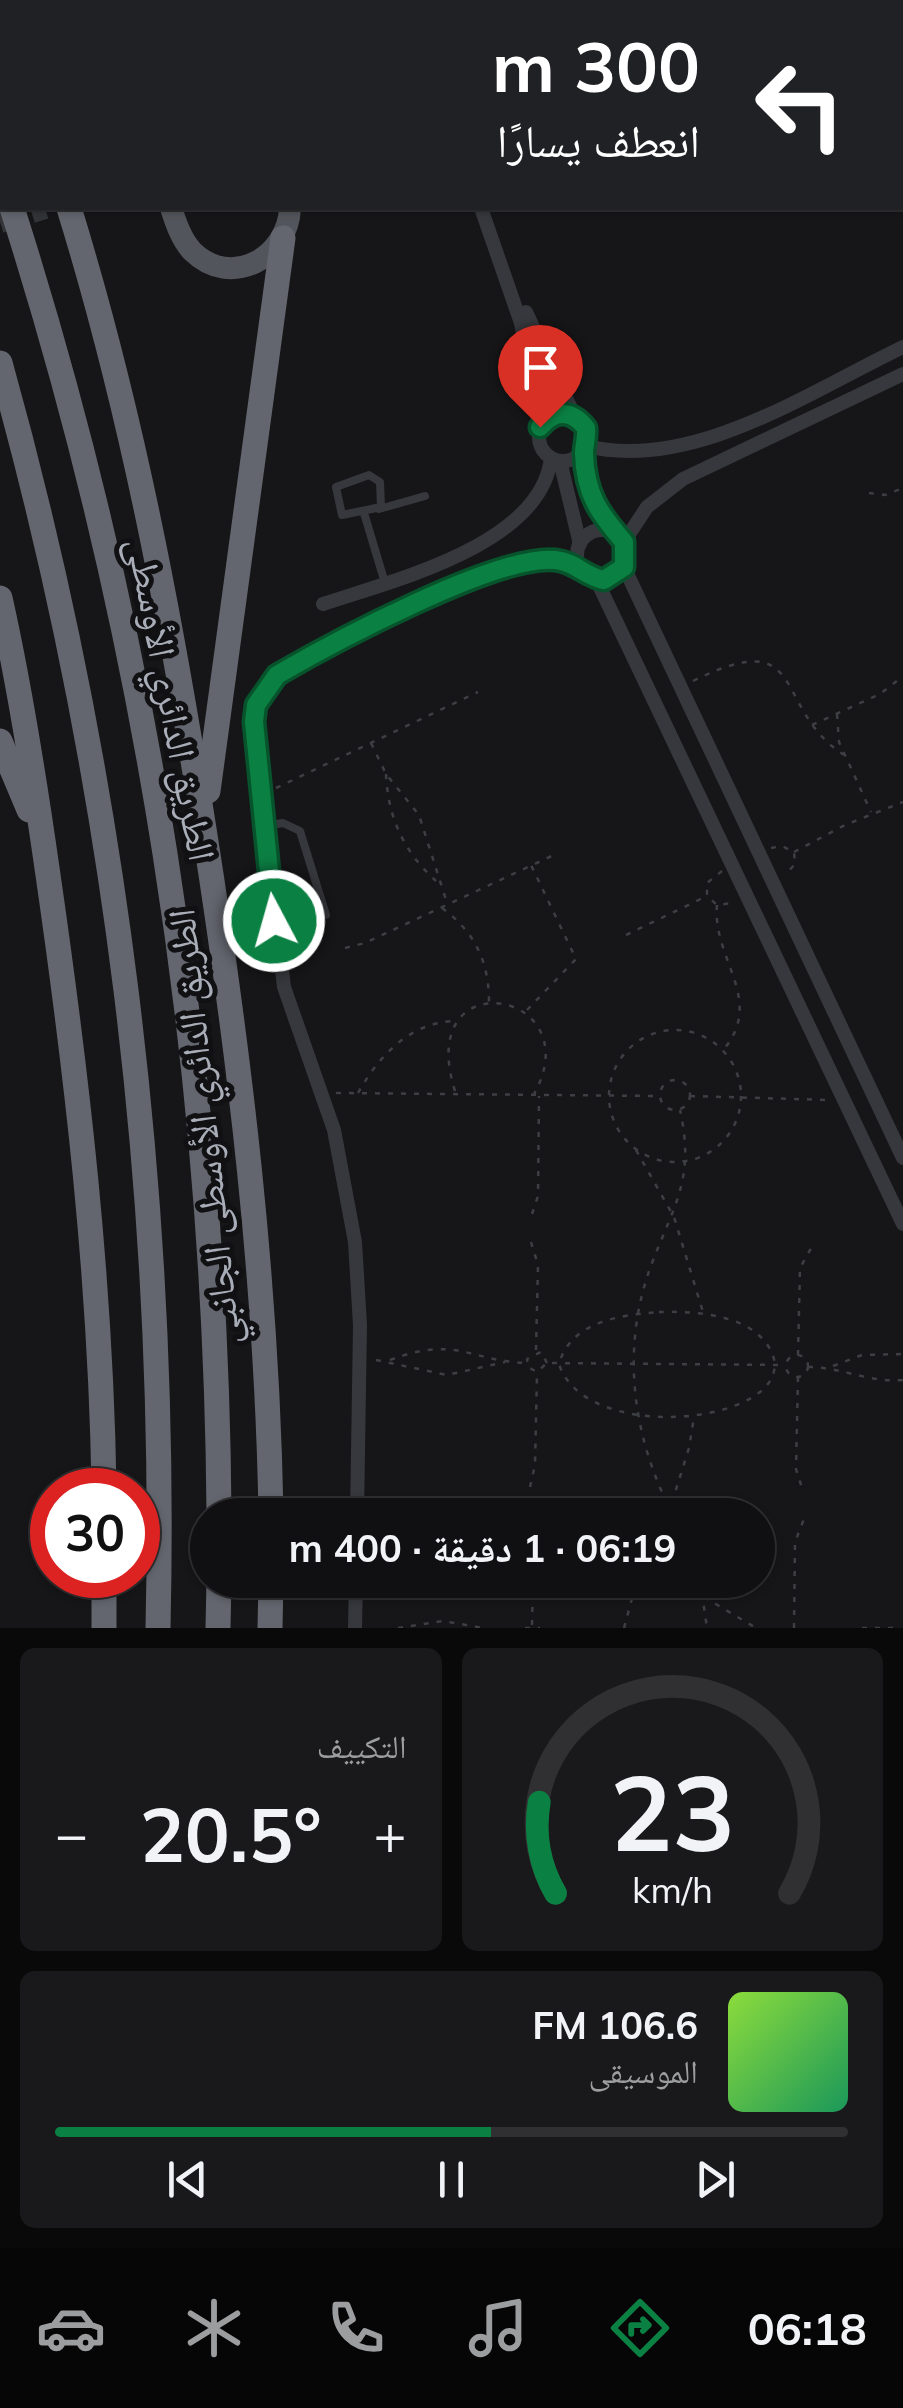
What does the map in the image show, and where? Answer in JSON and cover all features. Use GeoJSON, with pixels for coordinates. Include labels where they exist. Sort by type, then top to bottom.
{"type":"FeatureCollection","features":[{"type":"Feature","properties":{"kind":"highway","name":"الطريق الدائري الأوسطى"},"geometry":{"type":"LineString","coordinates":[[13,210],[91,482],[152,777],[189,1031],[205,1186],[218,1498]]}},
{"type":"Feature","properties":{"kind":"highway","name":"الطريق الدائري الأوسطى الجانبي"},"geometry":{"type":"LineString","coordinates":[[70,210],[147,502],[230,990],[253,1180],[264,1318],[269,1498]]}},
{"type":"Feature","properties":{"kind":"highway"},"geometry":{"type":"LineString","coordinates":[[205,836],[214,730],[283,238]]}},
{"type":"Feature","properties":{"kind":"highway"},"geometry":{"type":"LineString","coordinates":[[0,363],[72,657],[125,989],[154,1328],[158,1628]]}},
{"type":"Feature","properties":{"kind":"highway"},"geometry":{"type":"LineString","coordinates":[[0,598],[47,866],[90,1199],[103,1468]]}},
{"type":"Feature","properties":{"kind":"highway"},"geometry":{"type":"LineString","coordinates":[[0,742],[47,866]]}},
{"type":"Feature","properties":{"kind":"highway"},"geometry":{"type":"LineString","coordinates":[[104,1598],[104,1628]]}},
{"type":"Feature","properties":{"kind":"highway"},"geometry":{"type":"LineString","coordinates":[[218,1628],[219,1598]]}},
{"type":"Feature","properties":{"kind":"highway"},"geometry":{"type":"LineString","coordinates":[[270,1628],[271,1598]]}},
{"type":"Feature","properties":{"kind":"main road"},"geometry":{"type":"LineString","coordinates":[[172,210],[192,250],[220,266],[251,265],[270,254],[283,238],[290,210]]}},
{"type":"Feature","properties":{"kind":"street"},"geometry":{"type":"LineString","coordinates":[[481,210],[522,322],[540,444],[556,460],[580,544],[580,566]]}},
{"type":"Feature","properties":{"kind":"street"},"geometry":{"type":"LineString","coordinates":[[490,210],[529,320],[574,416],[586,428],[592,495],[608,531],[624,542]]}},
{"type":"Feature","properties":{"kind":"street"},"geometry":{"type":"LineString","coordinates":[[323,604],[459,553],[518,520],[543,490],[556,460],[585,448],[640,454],[701,440],[903,347]]}},
{"type":"Feature","properties":{"kind":"street"},"geometry":{"type":"LineString","coordinates":[[903,374],[683,478],[647,507],[624,542],[624,567],[678,688],[903,1158]]}},
{"type":"Feature","properties":{"kind":"street"},"geometry":{"type":"LineString","coordinates":[[540,427],[555,414],[574,416]]}},
{"type":"Feature","properties":{"kind":"street"},"geometry":{"type":"LineString","coordinates":[[580,544],[592,532],[608,531]]}},
{"type":"Feature","properties":{"kind":"street"},"geometry":{"type":"LineString","coordinates":[[357,1498],[359,1281],[343,1168],[322,1093],[284,988],[264,826],[256,705],[277,675],[490,570],[534,560],[580,566],[596,579],[903,1224]]}},
{"type":"Feature","properties":{"kind":"street"},"geometry":{"type":"LineString","coordinates":[[596,579],[612,578],[624,567]]}},
{"type":"Feature","properties":{"kind":"street"},"geometry":{"type":"LineString","coordinates":[[356,1598],[356,1628]]}},
{"type":"Feature","properties":{"kind":"lane"},"geometry":{"type":"LineString","coordinates":[[379,508],[384,498],[375,477],[336,486],[342,515],[364,513],[426,496]]}},
{"type":"Feature","properties":{"kind":"lane"},"geometry":{"type":"LineString","coordinates":[[364,513],[385,583]]}},
{"type":"Feature","properties":{"kind":"lane"},"geometry":{"type":"LineString","coordinates":[[264,826],[283,823],[300,832],[326,915]]}},
{"type":"Feature","properties":{"kind":"path"},"geometry":{"type":"LineString","coordinates":[[870,493],[885,496],[903,488]]}},
{"type":"Feature","properties":{"kind":"path"},"geometry":{"type":"LineString","coordinates":[[678,688],[728,664],[760,660],[786,678],[811,726],[844,755]]}},
{"type":"Feature","properties":{"kind":"path"},"geometry":{"type":"LineString","coordinates":[[811,726],[888,690],[902,677]]}},
{"type":"Feature","properties":{"kind":"path"},"geometry":{"type":"LineString","coordinates":[[261,795],[478,692]]}},
{"type":"Feature","properties":{"kind":"path"},"geometry":{"type":"LineString","coordinates":[[838,714],[844,755],[872,814]]}},
{"type":"Feature","properties":{"kind":"path"},"geometry":{"type":"LineString","coordinates":[[370,743],[386,774],[419,814],[432,847],[437,882]]}},
{"type":"Feature","properties":{"kind":"path"},"geometry":{"type":"LineString","coordinates":[[386,774],[395,826],[412,856],[437,882],[448,904]]}},
{"type":"Feature","properties":{"kind":"path"},"geometry":{"type":"LineString","coordinates":[[794,852],[903,802]]}},
{"type":"Feature","properties":{"kind":"path"},"geometry":{"type":"LineString","coordinates":[[757,852],[782,846],[794,852]]}},
{"type":"Feature","properties":{"kind":"path"},"geometry":{"type":"LineString","coordinates":[[772,883],[792,870],[794,852]]}},
{"type":"Feature","properties":{"kind":"path"},"geometry":{"type":"LineString","coordinates":[[345,948],[556,854]]}},
{"type":"Feature","properties":{"kind":"path"},"geometry":{"type":"LineString","coordinates":[[526,1011],[576,959],[531,865]]}},
{"type":"Feature","properties":{"kind":"path"},"geometry":{"type":"LineString","coordinates":[[707,896],[711,878],[732,866]]}},
{"type":"Feature","properties":{"kind":"path"},"geometry":{"type":"LineString","coordinates":[[707,896],[717,905],[717,936],[741,992],[740,1024],[723,1050]]}},
{"type":"Feature","properties":{"kind":"path"},"geometry":{"type":"LineString","coordinates":[[626,935],[707,896]]}},
{"type":"Feature","properties":{"kind":"path"},"geometry":{"type":"LineString","coordinates":[[717,905],[746,896]]}},
{"type":"Feature","properties":{"kind":"path"},"geometry":{"type":"LineString","coordinates":[[441,908],[456,918],[478,948],[489,1002]]}},
{"type":"Feature","properties":{"kind":"path"},"geometry":{"type":"LineString","coordinates":[[358,1094],[380,1060],[410,1035],[431,1024],[456,1021],[476,1005],[489,1002],[526,1011],[536,1022],[546,1051],[545,1066],[533,1095]]}},
{"type":"Feature","properties":{"kind":"path"},"geometry":{"type":"LineString","coordinates":[[456,1021],[446,1050],[456,1094]]}},
{"type":"Feature","properties":{"kind":"path"},"geometry":{"type":"LineString","coordinates":[[659,1032],[694,1032],[723,1050],[740,1080],[741,1098],[728,1136],[713,1150],[687,1160],[654,1158],[621,1134],[609,1096],[618,1062],[643,1038],[659,1032]]}},
{"type":"Feature","properties":{"kind":"path"},"geometry":{"type":"LineString","coordinates":[[660,1096],[664,1084],[676,1080],[686,1085],[690,1096]]}},
{"type":"Feature","properties":{"kind":"path"},"geometry":{"type":"LineString","coordinates":[[322,1093],[660,1096]]}},
{"type":"Feature","properties":{"kind":"path"},"geometry":{"type":"LineString","coordinates":[[532,1214],[538,1196],[539,1095]]}},
{"type":"Feature","properties":{"kind":"path"},"geometry":{"type":"LineString","coordinates":[[660,1096],[668,1109],[680,1110]]}},
{"type":"Feature","properties":{"kind":"path"},"geometry":{"type":"LineString","coordinates":[[690,1096],[844,1100]]}},
{"type":"Feature","properties":{"kind":"path"},"geometry":{"type":"LineString","coordinates":[[664,1498],[649,1462],[637,1413],[633,1364],[638,1314],[652,1264],[674,1217],[687,1160],[680,1110],[690,1096]]}},
{"type":"Feature","properties":{"kind":"path"},"geometry":{"type":"LineString","coordinates":[[636,1148],[674,1217],[702,1312]]}},
{"type":"Feature","properties":{"kind":"path"},"geometry":{"type":"LineString","coordinates":[[527,1362],[536,1352],[538,1265],[531,1242]]}},
{"type":"Feature","properties":{"kind":"path"},"geometry":{"type":"LineString","coordinates":[[808,1367],[798,1356],[800,1268],[814,1243]]}},
{"type":"Feature","properties":{"kind":"path"},"geometry":{"type":"LineString","coordinates":[[702,1312],[754,1332],[772,1352],[776,1365],[771,1380],[747,1401],[694,1416],[637,1413],[579,1393],[560,1364],[570,1340],[618,1316],[702,1312]]}},
{"type":"Feature","properties":{"kind":"path"},"geometry":{"type":"LineString","coordinates":[[505,1362],[447,1348],[389,1360],[447,1375],[505,1362],[527,1362],[537,1372],[535,1465],[530,1487]]}},
{"type":"Feature","properties":{"kind":"path"},"geometry":{"type":"LineString","coordinates":[[536,1352],[544,1355],[548,1363]]}},
{"type":"Feature","properties":{"kind":"path"},"geometry":{"type":"LineString","coordinates":[[832,1367],[862,1355],[903,1354]]}},
{"type":"Feature","properties":{"kind":"path"},"geometry":{"type":"LineString","coordinates":[[537,1372],[548,1363],[786,1365],[798,1356]]}},
{"type":"Feature","properties":{"kind":"path"},"geometry":{"type":"LineString","coordinates":[[786,1365],[790,1374],[798,1377]]}},
{"type":"Feature","properties":{"kind":"path"},"geometry":{"type":"LineString","coordinates":[[802,1488],[796,1469],[798,1377],[808,1367],[832,1367],[868,1380],[903,1380]]}},
{"type":"Feature","properties":{"kind":"path"},"geometry":{"type":"LineString","coordinates":[[676,1498],[690,1448],[694,1416]]}},
{"type":"Feature","properties":{"kind":"path"},"geometry":{"type":"LineString","coordinates":[[794,1628],[795,1542],[804,1519]]}},
{"type":"Feature","properties":{"kind":"path"},"geometry":{"type":"LineString","coordinates":[[532,1625],[533,1598]]}},
{"type":"Feature","properties":{"kind":"path"},"geometry":{"type":"LineString","coordinates":[[624,1628],[632,1598]]}},
{"type":"Feature","properties":{"kind":"path"},"geometry":{"type":"LineString","coordinates":[[704,1598],[708,1628]]}},
{"type":"Feature","properties":{"kind":"path"},"geometry":{"type":"LineString","coordinates":[[706,1598],[756,1628]]}},
{"type":"Feature","properties":{"kind":"path"},"geometry":{"type":"LineString","coordinates":[[398,1628],[443,1621],[482,1628]]}},
{"type":"Feature","properties":{"kind":"path"},"geometry":{"type":"LineString","coordinates":[[525,1628],[540,1628]]}},
{"type":"Feature","properties":{"kind":"path"},"geometry":{"type":"LineString","coordinates":[[862,1628],[901,1628]]}},
{"type":"Feature","properties":{"kind":"tunnel"},"geometry":{"type":"LineString","coordinates":[[0,222],[39,210]]}},
{"type":"Feature","properties":{"kind":"route"},"geometry":{"type":"LineString","coordinates":[[274,921],[254,722],[256,705],[277,675],[490,570],[534,560],[556,560],[580,566],[589,576],[604,580],[619,574],[624,567],[624,542],[608,531],[592,495],[584,450],[586,428],[578,418],[564,413],[555,414],[540,427]]}}]}
